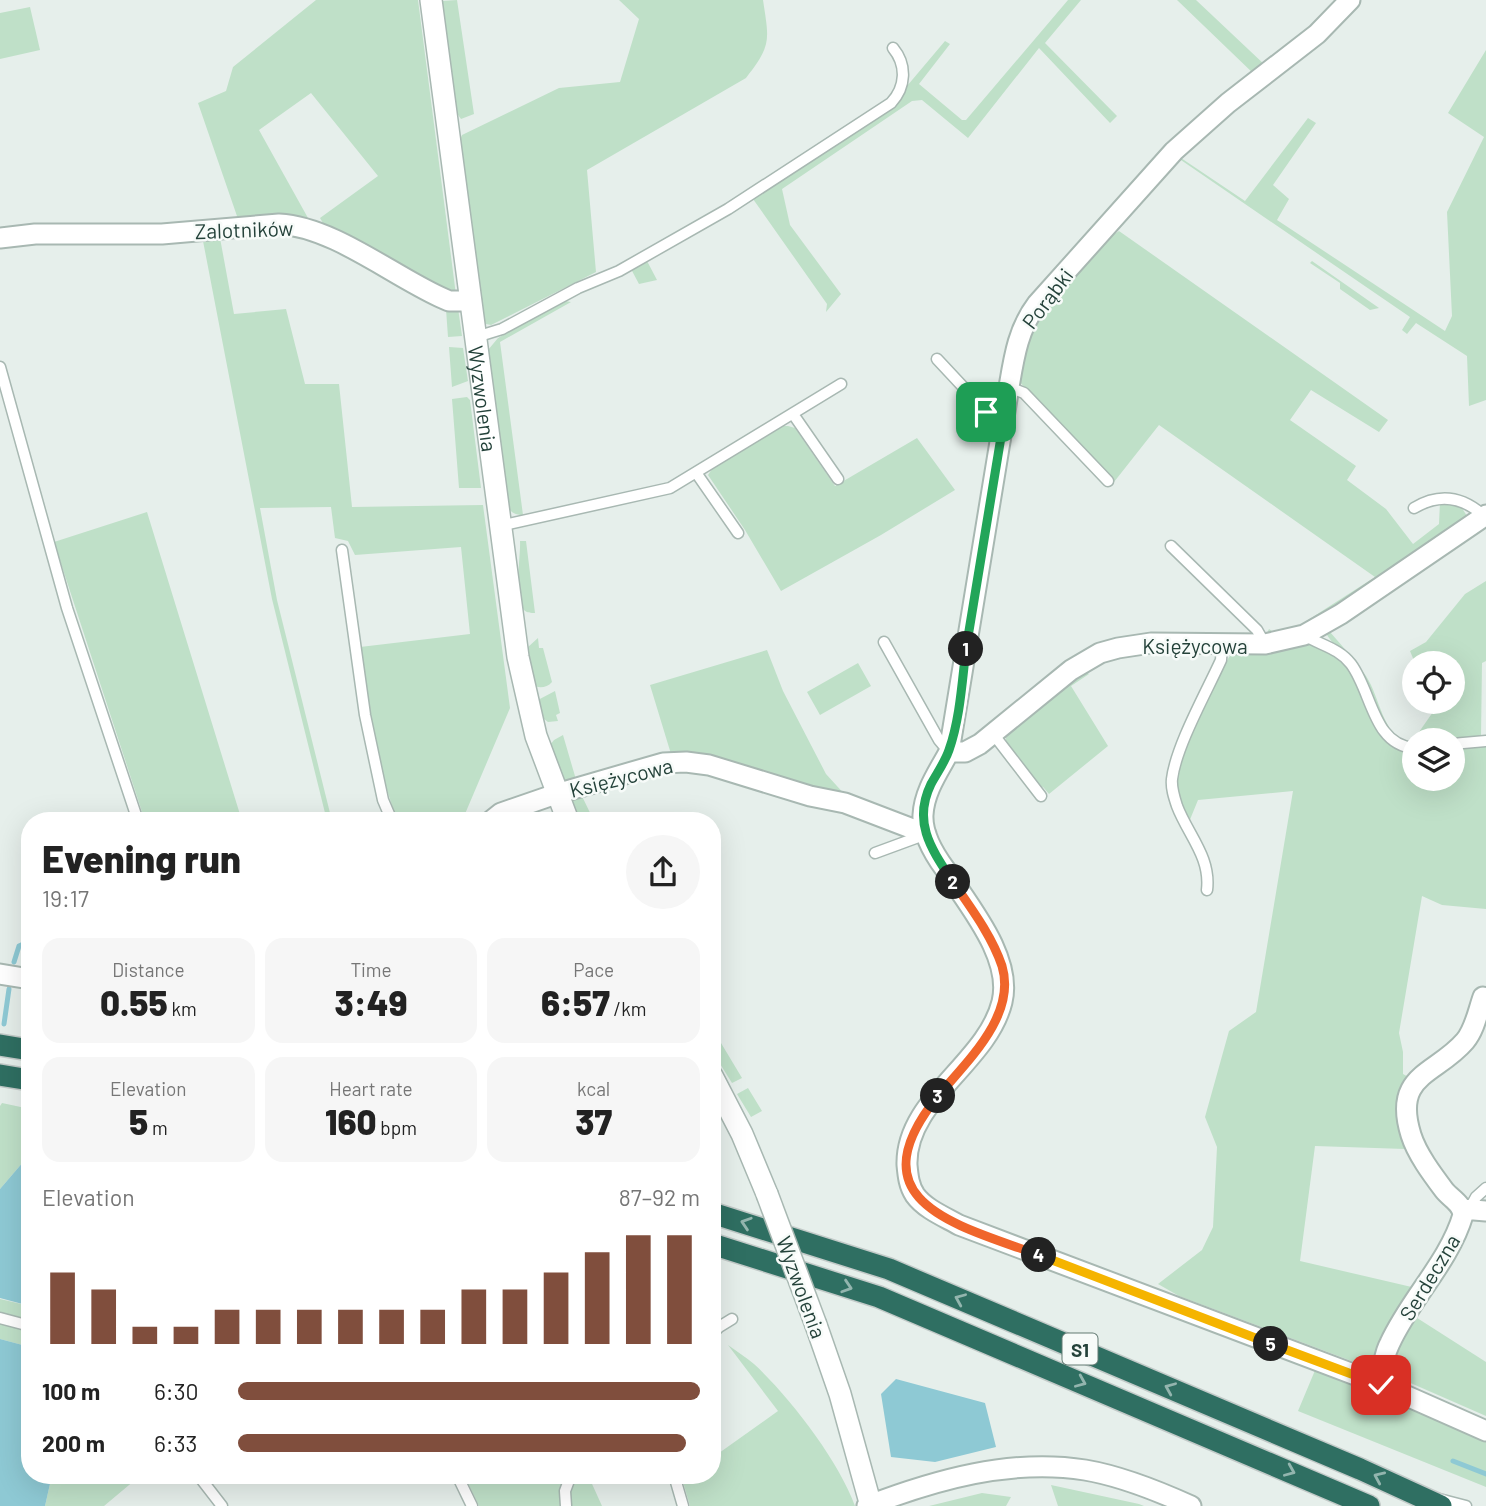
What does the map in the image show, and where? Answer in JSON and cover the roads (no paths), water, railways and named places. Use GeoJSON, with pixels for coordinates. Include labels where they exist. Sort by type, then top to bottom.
{"type":"FeatureCollection","features":[{"type":"Feature","properties":{"kind":"highway"},"geometry":{"type":"LineString","coordinates":[[0,1045],[21,1048]]}},
{"type":"Feature","properties":{"kind":"highway"},"geometry":{"type":"LineString","coordinates":[[0,1075],[21,1078]]}},
{"type":"Feature","properties":{"kind":"highway","name":"S1"},"geometry":{"type":"LineString","coordinates":[[721,1216],[889,1269],[1441,1506]]}},
{"type":"Feature","properties":{"kind":"highway","name":"S1"},"geometry":{"type":"LineString","coordinates":[[721,1247],[879,1297],[1369,1506]]}},
{"type":"Feature","properties":{"kind":"street","name":"Wyzwolenia"},"geometry":{"type":"LineString","coordinates":[[432,0],[521,674],[530,716],[564,812]]}},
{"type":"Feature","properties":{"kind":"street","name":"Porąbki"},"geometry":{"type":"LineString","coordinates":[[949,752],[1009,387],[1020,334],[1029,314],[1182,143],[1228,103],[1317,34],[1350,0]]}},
{"type":"Feature","properties":{"kind":"street","name":"Zalotników"},"geometry":{"type":"LineString","coordinates":[[0,238],[35,234],[162,233],[292,224],[323,234],[440,298],[449,301],[471,301]]}},
{"type":"Feature","properties":{"kind":"street","name":"Księżycowa"},"geometry":{"type":"LineString","coordinates":[[949,752],[965,752],[994,735],[1071,670],[1100,653],[1151,643],[1265,644],[1304,635],[1341,614],[1485,515]]}},
{"type":"Feature","properties":{"kind":"street"},"geometry":{"type":"LineString","coordinates":[[949,752],[927,794],[923,816],[926,834],[941,863],[991,942],[1003,968],[1004,979],[1002,1002],[993,1024],[982,1042],[920,1118],[911,1135],[907,1155],[908,1179],[916,1196],[936,1213],[959,1225],[1381,1385],[1486,1431]]}},
{"type":"Feature","properties":{"kind":"street","name":"Księżycowa"},"geometry":{"type":"LineString","coordinates":[[556,794],[663,763],[686,762],[709,765],[810,796],[845,803],[926,834]]}},
{"type":"Feature","properties":{"kind":"street"},"geometry":{"type":"LineString","coordinates":[[505,812],[556,794]]}},
{"type":"Feature","properties":{"kind":"street"},"geometry":{"type":"LineString","coordinates":[[0,974],[21,978]]}},
{"type":"Feature","properties":{"kind":"street","name":"Serdeczna"},"geometry":{"type":"LineString","coordinates":[[1381,1385],[1383,1363],[1390,1343],[1461,1223],[1473,1209],[1445,1191],[1415,1146],[1408,1123],[1409,1094],[1420,1077],[1467,1039],[1483,997]]}},
{"type":"Feature","properties":{"kind":"street","name":"Wyzwolenia"},"geometry":{"type":"LineString","coordinates":[[721,1093],[742,1134],[767,1194],[816,1325],[840,1394],[870,1505]]}},
{"type":"Feature","properties":{"kind":"street"},"geometry":{"type":"LineString","coordinates":[[870,1505],[950,1478],[1023,1466],[1086,1470],[1154,1490],[1191,1506]]}},
{"type":"Feature","properties":{"kind":"lane"},"geometry":{"type":"LineString","coordinates":[[475,337],[490,335],[578,288],[619,271],[727,209],[891,103],[899,94],[903,76],[900,56],[893,48]]}},
{"type":"Feature","properties":{"kind":"lane"},"geometry":{"type":"LineString","coordinates":[[937,359],[994,420],[1003,425]]}},
{"type":"Feature","properties":{"kind":"lane"},"geometry":{"type":"LineString","coordinates":[[0,367],[67,608],[135,812]]}},
{"type":"Feature","properties":{"kind":"lane"},"geometry":{"type":"LineString","coordinates":[[500,526],[658,492],[680,484],[841,384]]}},
{"type":"Feature","properties":{"kind":"lane"},"geometry":{"type":"LineString","coordinates":[[1009,387],[1024,393],[1108,481]]}},
{"type":"Feature","properties":{"kind":"lane"},"geometry":{"type":"LineString","coordinates":[[793,414],[838,480]]}},
{"type":"Feature","properties":{"kind":"lane"},"geometry":{"type":"LineString","coordinates":[[697,474],[738,533]]}},
{"type":"Feature","properties":{"kind":"lane"},"geometry":{"type":"LineString","coordinates":[[1413,508],[1434,499],[1456,499],[1485,515]]}},
{"type":"Feature","properties":{"kind":"lane"},"geometry":{"type":"LineString","coordinates":[[1171,546],[1257,630],[1265,644]]}},
{"type":"Feature","properties":{"kind":"lane"},"geometry":{"type":"LineString","coordinates":[[342,550],[365,715],[383,800],[388,812]]}},
{"type":"Feature","properties":{"kind":"lane"},"geometry":{"type":"LineString","coordinates":[[1304,635],[1342,654],[1359,678],[1379,724],[1394,743],[1402,747]]}},
{"type":"Feature","properties":{"kind":"lane"},"geometry":{"type":"LineString","coordinates":[[884,642],[939,740],[949,752]]}},
{"type":"Feature","properties":{"kind":"lane"},"geometry":{"type":"LineString","coordinates":[[1207,890],[1209,876],[1206,864],[1178,808],[1172,780],[1180,752],[1222,660],[1222,645]]}},
{"type":"Feature","properties":{"kind":"lane"},"geometry":{"type":"LineString","coordinates":[[994,735],[1041,796]]}},
{"type":"Feature","properties":{"kind":"lane"},"geometry":{"type":"LineString","coordinates":[[1465,743],[1486,741]]}},
{"type":"Feature","properties":{"kind":"lane"},"geometry":{"type":"LineString","coordinates":[[875,853],[926,834]]}},
{"type":"Feature","properties":{"kind":"lane"},"geometry":{"type":"LineString","coordinates":[[1473,1209],[1476,1197],[1486,1188]]}},
{"type":"Feature","properties":{"kind":"lane"},"geometry":{"type":"LineString","coordinates":[[0,1318],[21,1324]]}},
{"type":"Feature","properties":{"kind":"lane"},"geometry":{"type":"LineString","coordinates":[[721,1326],[732,1319]]}},
{"type":"Feature","properties":{"kind":"lane"},"geometry":{"type":"LineString","coordinates":[[205,1484],[222,1506]]}},
{"type":"Feature","properties":{"kind":"lane"},"geometry":{"type":"LineString","coordinates":[[461,1484],[472,1506]]}},
{"type":"Feature","properties":{"kind":"lane"},"geometry":{"type":"LineString","coordinates":[[566,1506],[565,1491],[568,1484]]}},
{"type":"Feature","properties":{"kind":"lane"},"geometry":{"type":"LineString","coordinates":[[677,1484],[683,1506]]}},
{"type":"Feature","properties":{"kind":"lane"},"geometry":{"type":"LineString","coordinates":[[1411,1491],[1466,1506]]}},
{"type":"Feature","properties":{"kind":"water"},"geometry":{"type":"Polygon","coordinates":[[[21,1164],[21,1304],[0,1298],[0,1189],[21,1164]]]}},
{"type":"Feature","properties":{"kind":"water"},"geometry":{"type":"Polygon","coordinates":[[[0,1339],[21,1345],[21,1484],[50,1484],[45,1506],[0,1506],[0,1339]]]}},
{"type":"Feature","properties":{"kind":"water"},"geometry":{"type":"Polygon","coordinates":[[[896,1379],[985,1403],[996,1447],[935,1462],[891,1457],[881,1394],[896,1379]]]}},
{"type":"Feature","properties":{"kind":"waterway"},"geometry":{"type":"LineString","coordinates":[[14,962],[21,945]]}},
{"type":"Feature","properties":{"kind":"waterway"},"geometry":{"type":"LineString","coordinates":[[4,1024],[9,989]]}},
{"type":"Feature","properties":{"kind":"waterway"},"geometry":{"type":"LineString","coordinates":[[1453,1461],[1486,1474]]}}]}
